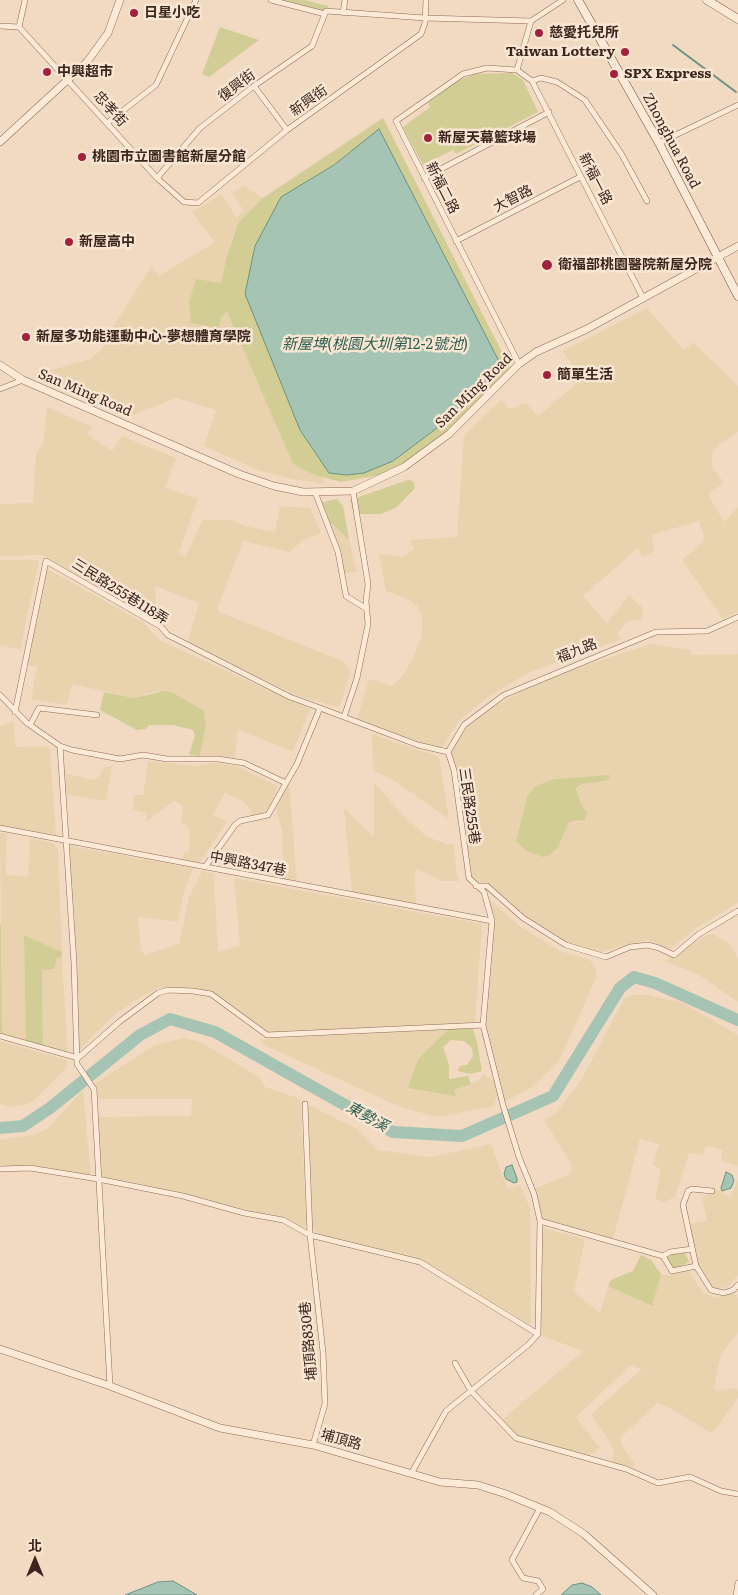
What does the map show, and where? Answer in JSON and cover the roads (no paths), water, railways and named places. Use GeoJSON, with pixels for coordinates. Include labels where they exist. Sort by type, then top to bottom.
{"type":"FeatureCollection","features":[{"type":"Feature","properties":{"kind":"main road","name":"Zhonghua Road"},"geometry":{"type":"LineString","coordinates":[[578,0],[659,143],[738,296]]}},
{"type":"Feature","properties":{"kind":"main road"},"geometry":{"type":"LineString","coordinates":[[707,0],[738,19]]}},
{"type":"Feature","properties":{"kind":"street"},"geometry":{"type":"LineString","coordinates":[[0,26],[19,27],[25,0]]}},
{"type":"Feature","properties":{"kind":"street"},"geometry":{"type":"LineString","coordinates":[[0,142],[87,62],[102,44],[120,0]]}},
{"type":"Feature","properties":{"kind":"street"},"geometry":{"type":"LineString","coordinates":[[108,123],[156,84],[196,0]]}},
{"type":"Feature","properties":{"kind":"street"},"geometry":{"type":"LineString","coordinates":[[271,0],[325,13],[531,21],[563,0]]}},
{"type":"Feature","properties":{"kind":"street"},"geometry":{"type":"LineString","coordinates":[[343,13],[345,0]]}},
{"type":"Feature","properties":{"kind":"street","name":"新興街"},"geometry":{"type":"LineString","coordinates":[[184,202],[198,204],[287,130],[421,34],[425,18],[426,0]]}},
{"type":"Feature","properties":{"kind":"street","name":"復興街"},"geometry":{"type":"LineString","coordinates":[[156,178],[200,128],[254,86],[312,46],[325,13]]}},
{"type":"Feature","properties":{"kind":"street"},"geometry":{"type":"LineString","coordinates":[[519,72],[531,21]]}},
{"type":"Feature","properties":{"kind":"street","name":"忠孝街"},"geometry":{"type":"LineString","coordinates":[[19,27],[156,178],[184,202]]}},
{"type":"Feature","properties":{"kind":"street","name":"新福二路"},"geometry":{"type":"LineString","coordinates":[[519,72],[487,68],[463,74],[396,121],[519,364]]}},
{"type":"Feature","properties":{"kind":"street","name":"新福一路"},"geometry":{"type":"LineString","coordinates":[[519,72],[532,81],[643,298]]}},
{"type":"Feature","properties":{"kind":"street"},"geometry":{"type":"LineString","coordinates":[[532,81],[541,78],[557,82],[585,100],[622,155],[647,201]]}},
{"type":"Feature","properties":{"kind":"street"},"geometry":{"type":"LineString","coordinates":[[254,86],[287,130]]}},
{"type":"Feature","properties":{"kind":"street"},"geometry":{"type":"LineString","coordinates":[[659,143],[738,105]]}},
{"type":"Feature","properties":{"kind":"street"},"geometry":{"type":"LineString","coordinates":[[424,178],[549,112]]}},
{"type":"Feature","properties":{"kind":"street","name":"大智路"},"geometry":{"type":"LineString","coordinates":[[456,241],[580,177]]}},
{"type":"Feature","properties":{"kind":"street","name":"San Ming Road"},"geometry":{"type":"LineString","coordinates":[[0,365],[23,380],[239,474],[274,486],[315,492],[353,491],[404,467],[449,434],[519,364],[536,352],[587,329],[738,246]]}},
{"type":"Feature","properties":{"kind":"street"},"geometry":{"type":"LineString","coordinates":[[0,389],[23,380]]}},
{"type":"Feature","properties":{"kind":"street"},"geometry":{"type":"LineString","coordinates":[[344,717],[357,678],[368,624],[368,584],[353,491]]}},
{"type":"Feature","properties":{"kind":"street"},"geometry":{"type":"LineString","coordinates":[[315,492],[338,552],[346,596],[367,609]]}},
{"type":"Feature","properties":{"kind":"street","name":"三民路255巷118弄"},"geometry":{"type":"LineString","coordinates":[[15,712],[46,561],[160,626],[168,635],[290,697],[320,708]]}},
{"type":"Feature","properties":{"kind":"street","name":"福九路"},"geometry":{"type":"LineString","coordinates":[[448,752],[464,725],[504,695],[656,632],[707,631],[738,617]]}},
{"type":"Feature","properties":{"kind":"street"},"geometry":{"type":"LineString","coordinates":[[0,695],[30,725],[60,746],[120,759],[143,755],[167,759],[218,760],[244,763],[286,783]]}},
{"type":"Feature","properties":{"kind":"street"},"geometry":{"type":"LineString","coordinates":[[30,725],[39,708],[97,715]]}},
{"type":"Feature","properties":{"kind":"street"},"geometry":{"type":"LineString","coordinates":[[205,867],[235,825],[240,821],[268,815],[297,764],[320,708]]}},
{"type":"Feature","properties":{"kind":"street","name":"三民路255巷"},"geometry":{"type":"LineString","coordinates":[[320,708],[418,745],[448,752],[454,770],[469,878],[484,892],[492,921],[483,1025],[503,1105],[534,1194],[540,1221],[538,1334]]}},
{"type":"Feature","properties":{"kind":"street"},"geometry":{"type":"LineString","coordinates":[[60,746],[67,841],[77,1061],[93,1088],[96,1114],[110,1386]]}},
{"type":"Feature","properties":{"kind":"street","name":"中興路347巷"},"geometry":{"type":"LineString","coordinates":[[0,828],[492,921]]}},
{"type":"Feature","properties":{"kind":"street"},"geometry":{"type":"LineString","coordinates":[[476,886],[487,886],[523,918],[566,945],[606,956],[630,947],[648,946],[659,948],[674,955],[699,934],[738,911]]}},
{"type":"Feature","properties":{"kind":"street"},"geometry":{"type":"LineString","coordinates":[[77,1061],[119,1022],[158,993],[168,990],[193,990],[211,994],[267,1035],[483,1025]]}},
{"type":"Feature","properties":{"kind":"street"},"geometry":{"type":"LineString","coordinates":[[0,1036],[77,1061]]}},
{"type":"Feature","properties":{"kind":"street","name":"埔頂路830巷"},"geometry":{"type":"LineString","coordinates":[[305,1104],[310,1235],[323,1352],[324,1404],[313,1445]]}},
{"type":"Feature","properties":{"kind":"street"},"geometry":{"type":"LineString","coordinates":[[0,1169],[47,1170],[183,1196],[244,1213],[283,1220],[310,1235],[420,1262],[538,1334],[528,1345],[446,1411],[411,1474]]}},
{"type":"Feature","properties":{"kind":"street"},"geometry":{"type":"LineString","coordinates":[[712,1190],[692,1189],[688,1191],[684,1199],[683,1205],[696,1266],[711,1290],[724,1293],[733,1290],[738,1285]]}},
{"type":"Feature","properties":{"kind":"street"},"geometry":{"type":"LineString","coordinates":[[540,1221],[664,1256],[672,1271],[696,1266]]}},
{"type":"Feature","properties":{"kind":"street"},"geometry":{"type":"LineString","coordinates":[[664,1256],[670,1252],[692,1249]]}},
{"type":"Feature","properties":{"kind":"street","name":"埔頂路"},"geometry":{"type":"LineString","coordinates":[[0,1349],[110,1386],[220,1428],[313,1445],[440,1482],[478,1485],[540,1508],[584,1534],[653,1595]]}},
{"type":"Feature","properties":{"kind":"street"},"geometry":{"type":"LineString","coordinates":[[455,1363],[471,1391],[516,1438],[626,1469],[658,1483],[690,1477],[721,1491],[738,1494]]}},
{"type":"Feature","properties":{"kind":"street"},"geometry":{"type":"LineString","coordinates":[[536,1595],[544,1589],[538,1581],[523,1578],[512,1560],[540,1508]]}},
{"type":"Feature","properties":{"kind":"street"},"geometry":{"type":"LineString","coordinates":[[736,1595],[738,1583]]}},
{"type":"Feature","properties":{"kind":"water","name":"新屋埤(桃園大圳第12-2號池)"},"geometry":{"type":"Polygon","coordinates":[[[379,129],[502,367],[437,428],[393,461],[364,473],[347,475],[329,473],[300,430],[245,294],[255,246],[281,197],[334,165],[379,129]]]}},
{"type":"Feature","properties":{"kind":"water"},"geometry":{"type":"Polygon","coordinates":[[[512,1165],[517,1178],[517,1182],[514,1183],[506,1179],[504,1174],[506,1167],[512,1165]]]}},
{"type":"Feature","properties":{"kind":"water"},"geometry":{"type":"Polygon","coordinates":[[[726,1172],[732,1175],[734,1181],[731,1188],[722,1191],[721,1188],[726,1172]]]}},
{"type":"Feature","properties":{"kind":"water"},"geometry":{"type":"Polygon","coordinates":[[[173,1581],[197,1595],[125,1595],[158,1582],[173,1581]]]}},
{"type":"Feature","properties":{"kind":"water"},"geometry":{"type":"Polygon","coordinates":[[[582,1583],[592,1587],[601,1595],[561,1595],[572,1585],[582,1583]]]}},
{"type":"Feature","properties":{"kind":"waterway"},"geometry":{"type":"LineString","coordinates":[[673,45],[736,92]]}},
{"type":"Feature","properties":{"kind":"waterway","name":"東勢溪"},"geometry":{"type":"LineString","coordinates":[[0,1128],[23,1126],[50,1108],[140,1035],[170,1019],[215,1032],[393,1132],[462,1136],[553,1096],[620,988],[634,977],[655,983],[738,1020]]}},
{"type":"Feature","properties":{"kind":"place","name":"日星小吃"},"geometry":{"type":"Point","coordinates":[134,13]}},
{"type":"Feature","properties":{"kind":"place","name":"慈愛托兒所"},"geometry":{"type":"Point","coordinates":[539,33]}},
{"type":"Feature","properties":{"kind":"place","name":"Taiwan Lottery"},"geometry":{"type":"Point","coordinates":[625,52]}},
{"type":"Feature","properties":{"kind":"place","name":"中興超市"},"geometry":{"type":"Point","coordinates":[47,72]}},
{"type":"Feature","properties":{"kind":"place","name":"SPX Express"},"geometry":{"type":"Point","coordinates":[614,74]}},
{"type":"Feature","properties":{"kind":"place","name":"新屋天幕籃球場"},"geometry":{"type":"Point","coordinates":[428,138]}},
{"type":"Feature","properties":{"kind":"place","name":"桃園市立圖書館新屋分館"},"geometry":{"type":"Point","coordinates":[82,157]}},
{"type":"Feature","properties":{"kind":"place","name":"新屋高中"},"geometry":{"type":"Point","coordinates":[69,242]}},
{"type":"Feature","properties":{"kind":"place","name":"衛福部桃園醫院新屋分院"},"geometry":{"type":"Point","coordinates":[547,265]}},
{"type":"Feature","properties":{"kind":"place","name":"新屋多功能運動中心-夢想體育學院"},"geometry":{"type":"Point","coordinates":[26,337]}},
{"type":"Feature","properties":{"kind":"place","name":"簡單生活"},"geometry":{"type":"Point","coordinates":[547,375]}}]}
